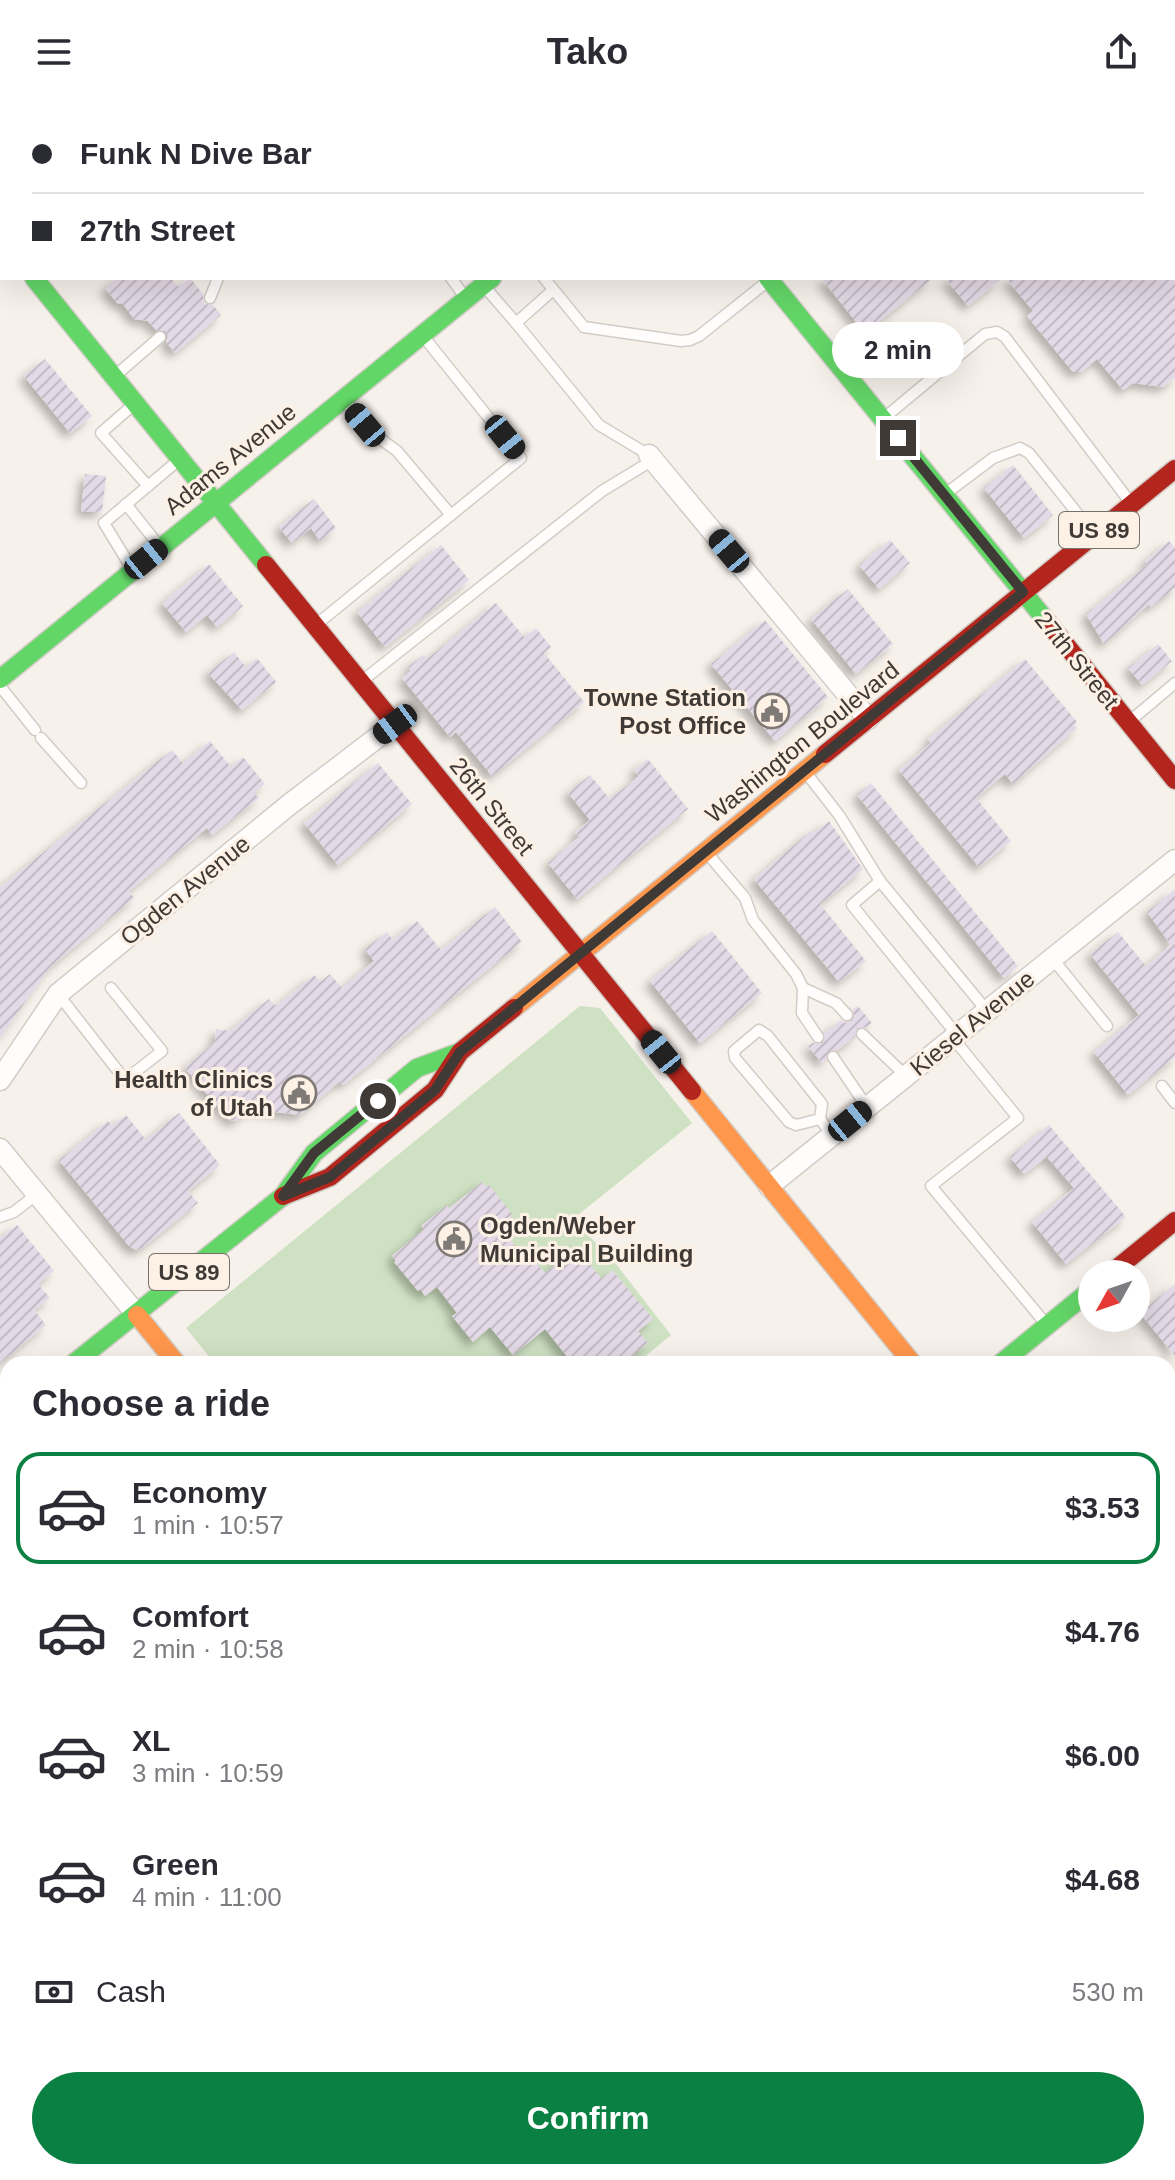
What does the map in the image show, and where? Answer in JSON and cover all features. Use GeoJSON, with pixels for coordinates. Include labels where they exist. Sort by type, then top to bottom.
{"type":"FeatureCollection","features":[{"type":"Feature","properties":{"kind":"street","name":"26th Street"},"geometry":{"type":"LineString","coordinates":[[36,280],[907,1356]]}},
{"type":"Feature","properties":{"kind":"street","name":"27th Street"},"geometry":{"type":"LineString","coordinates":[[770,280],[1175,780]]}},
{"type":"Feature","properties":{"kind":"street","name":"Adams Avenue"},"geometry":{"type":"LineString","coordinates":[[0,679],[487,282]]}},
{"type":"Feature","properties":{"kind":"street"},"geometry":{"type":"LineString","coordinates":[[651,457],[868,719]]}},
{"type":"Feature","properties":{"kind":"street","name":"Washington Boulevard"},"geometry":{"type":"LineString","coordinates":[[283,1196],[330,1177],[435,1090],[460,1052],[1175,469]]}},
{"type":"Feature","properties":{"kind":"street","name":"Ogden Avenue"},"geometry":{"type":"LineString","coordinates":[[0,1080],[58,994],[290,804],[395,724]]}},
{"type":"Feature","properties":{"kind":"street","name":"Kiesel Avenue"},"geometry":{"type":"LineString","coordinates":[[769,1186],[826,1127],[867,1107],[1175,860]]}},
{"type":"Feature","properties":{"kind":"street","name":"Washington Boulevard"},"geometry":{"type":"LineString","coordinates":[[83,1356],[283,1196],[314,1153],[417,1068],[460,1052]]}},
{"type":"Feature","properties":{"kind":"street"},"geometry":{"type":"LineString","coordinates":[[0,1149],[170,1356]]}},
{"type":"Feature","properties":{"kind":"street"},"geometry":{"type":"LineString","coordinates":[[1127,1260],[1175,1221]]}},
{"type":"Feature","properties":{"kind":"street"},"geometry":{"type":"LineString","coordinates":[[1010,1356],[1078,1300]]}},
{"type":"Feature","properties":{"kind":"lane"},"geometry":{"type":"LineString","coordinates":[[210,298],[217,280]]}},
{"type":"Feature","properties":{"kind":"lane"},"geometry":{"type":"LineString","coordinates":[[453,280],[467,298]]}},
{"type":"Feature","properties":{"kind":"lane"},"geometry":{"type":"LineString","coordinates":[[546,280],[584,327],[681,341],[699,336],[768,280]]}},
{"type":"Feature","properties":{"kind":"lane"},"geometry":{"type":"LineString","coordinates":[[361,682],[602,491],[651,457],[599,425],[516,323],[487,282]]}},
{"type":"Feature","properties":{"kind":"lane"},"geometry":{"type":"LineString","coordinates":[[516,323],[553,290]]}},
{"type":"Feature","properties":{"kind":"lane"},"geometry":{"type":"LineString","coordinates":[[883,419],[985,334],[997,332],[1005,337],[1131,504]]}},
{"type":"Feature","properties":{"kind":"lane"},"geometry":{"type":"LineString","coordinates":[[315,625],[521,458],[421,335]]}},
{"type":"Feature","properties":{"kind":"lane"},"geometry":{"type":"LineString","coordinates":[[113,377],[160,337]]}},
{"type":"Feature","properties":{"kind":"lane"},"geometry":{"type":"LineString","coordinates":[[342,399],[371,432],[397,451],[451,515]]}},
{"type":"Feature","properties":{"kind":"lane"},"geometry":{"type":"LineString","coordinates":[[135,403],[101,433],[148,486]]}},
{"type":"Feature","properties":{"kind":"lane"},"geometry":{"type":"LineString","coordinates":[[944,495],[993,458],[1020,448],[1029,453],[1094,534]]}},
{"type":"Feature","properties":{"kind":"lane"},"geometry":{"type":"LineString","coordinates":[[132,570],[104,523],[181,458]]}},
{"type":"Feature","properties":{"kind":"lane"},"geometry":{"type":"LineString","coordinates":[[126,504],[160,547]]}},
{"type":"Feature","properties":{"kind":"lane"},"geometry":{"type":"LineString","coordinates":[[1128,723],[1175,683]]}},
{"type":"Feature","properties":{"kind":"lane"},"geometry":{"type":"LineString","coordinates":[[0,686],[81,783]]}},
{"type":"Feature","properties":{"kind":"lane"},"geometry":{"type":"LineString","coordinates":[[804,771],[839,815],[880,881],[987,1011]]}},
{"type":"Feature","properties":{"kind":"lane"},"geometry":{"type":"LineString","coordinates":[[706,852],[745,898],[753,920],[796,974],[803,988],[802,1013],[818,1037]]}},
{"type":"Feature","properties":{"kind":"lane"},"geometry":{"type":"LineString","coordinates":[[880,881],[852,905],[1018,1118],[931,1186],[1047,1325]]}},
{"type":"Feature","properties":{"kind":"lane"},"geometry":{"type":"LineString","coordinates":[[1052,958],[1107,1026]]}},
{"type":"Feature","properties":{"kind":"lane"},"geometry":{"type":"LineString","coordinates":[[58,994],[125,1080],[162,1051],[111,988]]}},
{"type":"Feature","properties":{"kind":"lane"},"geometry":{"type":"LineString","coordinates":[[803,988],[836,1003],[847,1015]]}},
{"type":"Feature","properties":{"kind":"lane"},"geometry":{"type":"LineString","coordinates":[[759,1030],[768,1036],[822,1104],[826,1127],[789,1122],[735,1058],[734,1051],[752,1033],[759,1030]]}},
{"type":"Feature","properties":{"kind":"lane"},"geometry":{"type":"LineString","coordinates":[[862,1034],[906,1076]]}},
{"type":"Feature","properties":{"kind":"lane"},"geometry":{"type":"LineString","coordinates":[[833,1057],[867,1107]]}},
{"type":"Feature","properties":{"kind":"lane"},"geometry":{"type":"LineString","coordinates":[[1162,1086],[1175,1103]]}},
{"type":"Feature","properties":{"kind":"lane"},"geometry":{"type":"LineString","coordinates":[[0,1217],[14,1212],[37,1194]]}},
{"type":"Feature","properties":{"kind":"green space"},"geometry":{"type":"Polygon","coordinates":[[[580,1006],[600,1008],[692,1123],[573,1219],[616,1264],[671,1335],[646,1356],[209,1356],[186,1328],[580,1006]]]}},
{"type":"Feature","properties":{"kind":"building"},"geometry":{"type":"Polygon","coordinates":[[[115,280],[173,280],[178,287],[192,280],[203,294],[204,304],[213,305],[221,315],[175,353],[166,342],[168,336],[165,331],[156,330],[148,321],[134,319],[105,288],[115,280]]]}},
{"type":"Feature","properties":{"kind":"building"},"geometry":{"type":"Polygon","coordinates":[[[823,280],[931,280],[865,333],[823,280]]]}},
{"type":"Feature","properties":{"kind":"building"},"geometry":{"type":"Polygon","coordinates":[[[947,280],[1000,280],[968,306],[947,280]]]}},
{"type":"Feature","properties":{"kind":"building"},"geometry":{"type":"Polygon","coordinates":[[[1008,280],[1175,280],[1175,378],[1163,387],[1133,383],[1123,390],[1097,359],[1081,372],[1073,372],[1027,316],[1033,311],[1008,280]]]}},
{"type":"Feature","properties":{"kind":"building"},"geometry":{"type":"Polygon","coordinates":[[[45,359],[92,416],[70,433],[24,376],[45,359]]]}},
{"type":"Feature","properties":{"kind":"building"},"geometry":{"type":"Polygon","coordinates":[[[1013,465],[1053,515],[1024,538],[984,488],[1013,465]]]}},
{"type":"Feature","properties":{"kind":"building"},"geometry":{"type":"Polygon","coordinates":[[[85,474],[106,476],[102,512],[81,511],[85,474]]]}},
{"type":"Feature","properties":{"kind":"building"},"geometry":{"type":"Polygon","coordinates":[[[314,499],[336,528],[320,541],[311,528],[292,543],[279,527],[314,499]]]}},
{"type":"Feature","properties":{"kind":"building"},"geometry":{"type":"Polygon","coordinates":[[[890,540],[910,563],[879,589],[859,565],[890,540]]]}},
{"type":"Feature","properties":{"kind":"building"},"geometry":{"type":"Polygon","coordinates":[[[1169,541],[1175,548],[1175,588],[1151,607],[1149,604],[1104,644],[1086,614],[1148,564],[1145,561],[1169,541]]]}},
{"type":"Feature","properties":{"kind":"building"},"geometry":{"type":"Polygon","coordinates":[[[441,545],[469,580],[385,647],[357,612],[441,545]]]}},
{"type":"Feature","properties":{"kind":"building"},"geometry":{"type":"Polygon","coordinates":[[[209,564],[243,606],[217,627],[207,615],[186,632],[162,603],[209,564]]]}},
{"type":"Feature","properties":{"kind":"building"},"geometry":{"type":"Polygon","coordinates":[[[848,589],[893,644],[856,674],[811,619],[848,589]]]}},
{"type":"Feature","properties":{"kind":"building"},"geometry":{"type":"Polygon","coordinates":[[[496,603],[524,637],[536,628],[551,647],[544,653],[584,702],[492,776],[456,732],[450,737],[402,678],[411,671],[408,667],[423,655],[427,659],[496,603]]]}},
{"type":"Feature","properties":{"kind":"building"},"geometry":{"type":"Polygon","coordinates":[[[765,620],[828,697],[775,741],[711,664],[765,620]]]}},
{"type":"Feature","properties":{"kind":"building"},"geometry":{"type":"Polygon","coordinates":[[[1158,644],[1172,661],[1142,685],[1128,668],[1158,644]]]}},
{"type":"Feature","properties":{"kind":"building"},"geometry":{"type":"Polygon","coordinates":[[[234,652],[246,667],[257,658],[276,682],[242,710],[208,673],[234,652]]]}},
{"type":"Feature","properties":{"kind":"building"},"geometry":{"type":"Polygon","coordinates":[[[1025,659],[1077,722],[1074,725],[1077,728],[1013,784],[1005,774],[976,798],[1011,841],[979,867],[899,770],[931,743],[928,739],[1025,659]]]}},
{"type":"Feature","properties":{"kind":"building"},"geometry":{"type":"Polygon","coordinates":[[[210,741],[231,767],[243,757],[265,784],[254,793],[259,798],[212,835],[207,828],[129,891],[134,898],[49,968],[0,1038],[0,887],[172,750],[183,763],[210,741]]]}},
{"type":"Feature","properties":{"kind":"building"},"geometry":{"type":"Polygon","coordinates":[[[648,759],[688,809],[577,899],[548,863],[579,837],[575,832],[590,820],[568,793],[590,775],[610,799],[639,776],[634,770],[648,759]]]}},
{"type":"Feature","properties":{"kind":"building"},"geometry":{"type":"Polygon","coordinates":[[[378,763],[412,804],[338,865],[304,823],[378,763]]]}},
{"type":"Feature","properties":{"kind":"building"},"geometry":{"type":"Polygon","coordinates":[[[871,783],[1018,966],[1004,978],[857,795],[871,783]]]}},
{"type":"Feature","properties":{"kind":"building"},"geometry":{"type":"Polygon","coordinates":[[[829,821],[863,869],[820,904],[866,961],[839,982],[754,879],[811,831],[813,833],[829,821]]]}},
{"type":"Feature","properties":{"kind":"building"},"geometry":{"type":"Polygon","coordinates":[[[1175,889],[1175,1057],[1128,1095],[1094,1052],[1139,1015],[1090,954],[1118,932],[1146,966],[1171,945],[1147,912],[1175,889]]]}},
{"type":"Feature","properties":{"kind":"building"},"geometry":{"type":"Polygon","coordinates":[[[495,907],[522,942],[343,1085],[340,1081],[300,1115],[250,1109],[236,1121],[229,1120],[185,1068],[215,1042],[216,1029],[230,1031],[269,999],[276,1006],[314,975],[320,982],[330,974],[342,988],[374,961],[365,949],[387,932],[393,940],[417,921],[441,950],[495,907]]]}},
{"type":"Feature","properties":{"kind":"building"},"geometry":{"type":"Polygon","coordinates":[[[712,931],[762,993],[700,1043],[650,981],[712,931]]]}},
{"type":"Feature","properties":{"kind":"building"},"geometry":{"type":"Polygon","coordinates":[[[858,1006],[872,1023],[857,1028],[855,1037],[837,1050],[828,1051],[822,1063],[808,1046],[823,1043],[825,1033],[841,1020],[845,1023],[852,1021],[855,1017],[853,1010],[858,1006]]]}},
{"type":"Feature","properties":{"kind":"building"},"geometry":{"type":"Polygon","coordinates":[[[179,1113],[220,1165],[188,1191],[198,1203],[136,1250],[129,1246],[59,1160],[108,1121],[112,1126],[126,1115],[146,1140],[179,1113]]]}},
{"type":"Feature","properties":{"kind":"building"},"geometry":{"type":"Polygon","coordinates":[[[1049,1125],[1126,1217],[1066,1264],[1032,1222],[1074,1188],[1047,1157],[1024,1174],[1010,1157],[1049,1125]]]}},
{"type":"Feature","properties":{"kind":"building"},"geometry":{"type":"Polygon","coordinates":[[[482,1182],[486,1187],[489,1185],[516,1222],[504,1232],[525,1258],[529,1254],[545,1273],[576,1248],[602,1279],[612,1270],[653,1319],[638,1331],[648,1343],[633,1356],[567,1356],[545,1329],[513,1355],[490,1327],[473,1342],[452,1316],[457,1313],[437,1287],[425,1296],[392,1256],[424,1229],[421,1226],[447,1205],[449,1208],[482,1182]]]}},
{"type":"Feature","properties":{"kind":"building"},"geometry":{"type":"Polygon","coordinates":[[[17,1225],[54,1271],[38,1284],[50,1298],[34,1310],[46,1325],[8,1356],[0,1356],[0,1238],[17,1225]]]}},
{"type":"Feature","properties":{"kind":"building"},"geometry":{"type":"Polygon","coordinates":[[[1175,1284],[1175,1356],[1150,1325],[1150,1305],[1175,1284]]]}},
{"type":"Feature","properties":{"kind":"traffic: fast"},"geometry":{"type":"LineString","coordinates":[[36,280],[266,565]]}},
{"type":"Feature","properties":{"kind":"traffic: fast"},"geometry":{"type":"LineString","coordinates":[[0,679],[490,280]]}},
{"type":"Feature","properties":{"kind":"traffic: fast"},"geometry":{"type":"LineString","coordinates":[[770,280],[1053,629]]}},
{"type":"Feature","properties":{"kind":"traffic: fast"},"geometry":{"type":"LineString","coordinates":[[83,1356],[283,1196],[314,1153],[417,1068],[460,1052]]}},
{"type":"Feature","properties":{"kind":"traffic: fast"},"geometry":{"type":"LineString","coordinates":[[1010,1356],[1078,1300]]}},
{"type":"Feature","properties":{"kind":"traffic: slow"},"geometry":{"type":"LineString","coordinates":[[514,1008],[825,754]]}},
{"type":"Feature","properties":{"kind":"traffic: slow"},"geometry":{"type":"LineString","coordinates":[[692,1091],[907,1356]]}},
{"type":"Feature","properties":{"kind":"traffic: slow"},"geometry":{"type":"LineString","coordinates":[[137,1315],[170,1356]]}},
{"type":"Feature","properties":{"kind":"traffic: jam"},"geometry":{"type":"LineString","coordinates":[[825,754],[1175,469]]}},
{"type":"Feature","properties":{"kind":"traffic: jam"},"geometry":{"type":"LineString","coordinates":[[266,565],[692,1091]]}},
{"type":"Feature","properties":{"kind":"traffic: jam"},"geometry":{"type":"LineString","coordinates":[[1053,629],[1175,780]]}},
{"type":"Feature","properties":{"kind":"traffic: jam"},"geometry":{"type":"LineString","coordinates":[[283,1196],[330,1177],[435,1090],[460,1052],[514,1008]]}},
{"type":"Feature","properties":{"kind":"traffic: jam"},"geometry":{"type":"LineString","coordinates":[[1127,1260],[1175,1221]]}},
{"type":"Feature","properties":{"kind":"place","name":"Towne Station Post Office"},"geometry":{"type":"Point","coordinates":[772,711]}},
{"type":"Feature","properties":{"kind":"place","name":"Health Clinics of Utah"},"geometry":{"type":"Point","coordinates":[299,1093]}},
{"type":"Feature","properties":{"kind":"place","name":"Ogden/Weber Municipal Building"},"geometry":{"type":"Point","coordinates":[454,1239]}},
{"type":"Feature","properties":{"kind":"route"},"geometry":{"type":"LineString","coordinates":[[378,1101],[314,1153],[283,1196],[330,1177],[435,1090],[460,1052],[1023,592],[898,438]]}}]}
